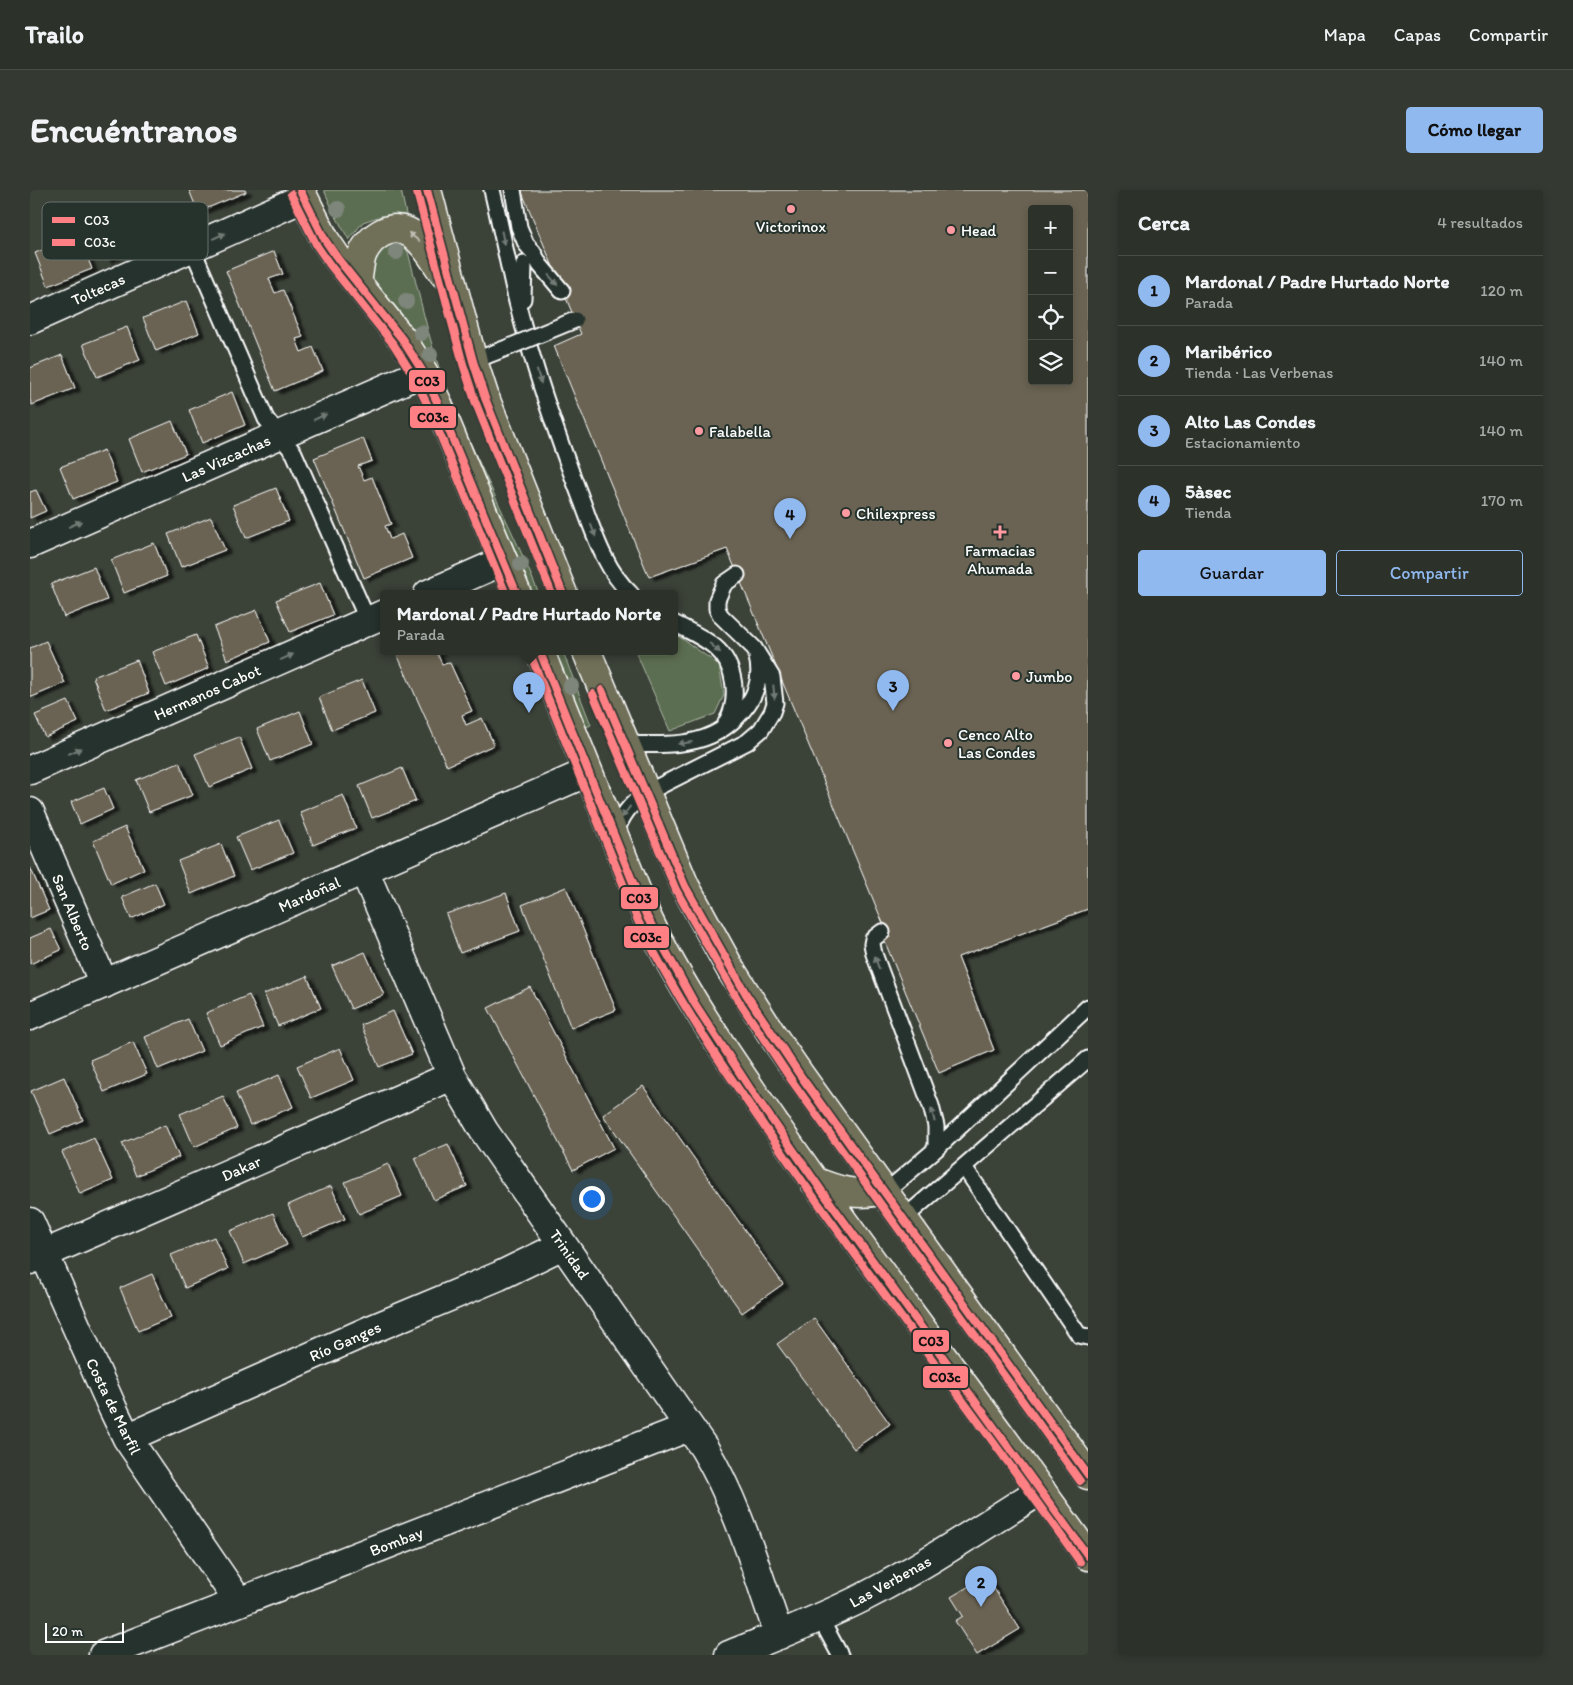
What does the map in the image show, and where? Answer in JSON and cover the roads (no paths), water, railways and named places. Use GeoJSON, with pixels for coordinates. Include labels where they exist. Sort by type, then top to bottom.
{"type":"FeatureCollection","features":[{"type":"Feature","properties":{"kind":"main road"},"geometry":{"type":"LineString","coordinates":[[427,190],[473,361],[508,460],[561,590]]}},
{"type":"Feature","properties":{"kind":"main road"},"geometry":{"type":"LineString","coordinates":[[301,194],[325,240],[402,339],[423,372],[515,590]]}},
{"type":"Feature","properties":{"kind":"main road"},"geometry":{"type":"LineString","coordinates":[[357,282],[363,254],[371,240],[382,232],[399,229],[409,232],[417,238],[437,263],[454,290]]}},
{"type":"Feature","properties":{"kind":"main road"},"geometry":{"type":"LineString","coordinates":[[541,655],[657,938],[689,996],[814,1181],[1088,1556]]}},
{"type":"Feature","properties":{"kind":"main road"},"geometry":{"type":"LineString","coordinates":[[588,655],[686,886],[731,970],[771,1033],[883,1190],[1085,1465]]}},
{"type":"Feature","properties":{"kind":"main road"},"geometry":{"type":"LineString","coordinates":[[814,1181],[833,1189],[854,1193],[869,1194],[883,1190]]}},
{"type":"Feature","properties":{"kind":"street","name":"Toltecas"},"geometry":{"type":"LineString","coordinates":[[208,240],[301,194]]}},
{"type":"Feature","properties":{"kind":"street","name":"Toltecas"},"geometry":{"type":"LineString","coordinates":[[30,320],[165,260]]}},
{"type":"Feature","properties":{"kind":"street","name":"Las Vizcachas"},"geometry":{"type":"LineString","coordinates":[[30,544],[423,372]]}},
{"type":"Feature","properties":{"kind":"street"},"geometry":{"type":"LineString","coordinates":[[437,590],[504,560]]}},
{"type":"Feature","properties":{"kind":"street","name":"Hermanos Cabot"},"geometry":{"type":"LineString","coordinates":[[30,770],[376,617]]}},
{"type":"Feature","properties":{"kind":"street","name":"Mardoñal"},"geometry":{"type":"LineString","coordinates":[[30,1016],[588,772]]}},
{"type":"Feature","properties":{"kind":"street","name":"San Alberto"},"geometry":{"type":"LineString","coordinates":[[30,812],[104,984]]}},
{"type":"Feature","properties":{"kind":"street","name":"Trinidad"},"geometry":{"type":"LineString","coordinates":[[364,870],[452,1076],[484,1131],[717,1470],[729,1497],[779,1635]]}},
{"type":"Feature","properties":{"kind":"street","name":"Dakar"},"geometry":{"type":"LineString","coordinates":[[37,1257],[452,1076]]}},
{"type":"Feature","properties":{"kind":"street","name":"Costa de Marfil"},"geometry":{"type":"LineString","coordinates":[[30,1222],[37,1257],[127,1438],[239,1602]]}},
{"type":"Feature","properties":{"kind":"street","name":"Río Ganges"},"geometry":{"type":"LineString","coordinates":[[127,1438],[370,1330],[499,1276],[563,1245]]}},
{"type":"Feature","properties":{"kind":"street","name":"Bombay"},"geometry":{"type":"LineString","coordinates":[[103,1655],[689,1427]]}},
{"type":"Feature","properties":{"kind":"street","name":"Las Verbenas"},"geometry":{"type":"LineString","coordinates":[[729,1655],[820,1618],[903,1576],[1041,1490]]}},
{"type":"Feature","properties":{"kind":"lane"},"geometry":{"type":"LineString","coordinates":[[492,190],[511,277],[551,416],[595,536],[610,568],[628,590]]}},
{"type":"Feature","properties":{"kind":"lane"},"geometry":{"type":"LineString","coordinates":[[513,190],[519,226],[526,244],[540,265],[562,291]]}},
{"type":"Feature","properties":{"kind":"lane"},"geometry":{"type":"LineString","coordinates":[[197,260],[266,419],[294,453],[376,617]]}},
{"type":"Feature","properties":{"kind":"lane"},"geometry":{"type":"LineString","coordinates":[[524,264],[522,286],[525,330]]}},
{"type":"Feature","properties":{"kind":"lane"},"geometry":{"type":"LineString","coordinates":[[473,361],[576,320]]}},
{"type":"Feature","properties":{"kind":"lane"},"geometry":{"type":"LineString","coordinates":[[615,836],[619,823],[635,801],[646,793],[735,750],[756,735],[768,721],[775,703],[772,677],[754,648],[721,616],[717,609],[716,600],[724,584],[737,575]]}},
{"type":"Feature","properties":{"kind":"lane"},"geometry":{"type":"LineString","coordinates":[[678,624],[714,646],[721,653],[730,668],[734,687],[733,707],[728,720],[719,733]]}},
{"type":"Feature","properties":{"kind":"lane"},"geometry":{"type":"LineString","coordinates":[[625,744],[687,744],[719,733],[735,720],[753,696],[759,676],[759,664],[754,648]]}},
{"type":"Feature","properties":{"kind":"lane"},"geometry":{"type":"LineString","coordinates":[[882,932],[873,938],[874,954],[931,1106],[936,1126],[936,1149]]}},
{"type":"Feature","properties":{"kind":"lane"},"geometry":{"type":"LineString","coordinates":[[883,1190],[895,1184],[936,1149],[1088,1006]]}},
{"type":"Feature","properties":{"kind":"lane"},"geometry":{"type":"LineString","coordinates":[[904,1218],[1088,1059]]}},
{"type":"Feature","properties":{"kind":"lane"},"geometry":{"type":"LineString","coordinates":[[964,1167],[1079,1335],[1088,1338]]}},
{"type":"Feature","properties":{"kind":"lane"},"geometry":{"type":"LineString","coordinates":[[820,1618],[840,1655]]}},
{"type":"Feature","properties":{"kind":"place","name":"Victorinox"},"geometry":{"type":"Point","coordinates":[791,209]}},
{"type":"Feature","properties":{"kind":"place","name":"Head"},"geometry":{"type":"Point","coordinates":[951,230]}},
{"type":"Feature","properties":{"kind":"place","name":"Falabella"},"geometry":{"type":"Point","coordinates":[699,431]}},
{"type":"Feature","properties":{"kind":"place","name":"Chilexpress"},"geometry":{"type":"Point","coordinates":[846,513]}},
{"type":"Feature","properties":{"kind":"place","name":"Farmacias Ahumada"},"geometry":{"type":"Point","coordinates":[1000,532]}},
{"type":"Feature","properties":{"kind":"place","name":"5àsec"},"geometry":{"type":"Point","coordinates":[790,539]}},
{"type":"Feature","properties":{"kind":"place","name":"Jumbo"},"geometry":{"type":"Point","coordinates":[1016,676]}},
{"type":"Feature","properties":{"kind":"place","name":"Alto Las Condes"},"geometry":{"type":"Point","coordinates":[893,711]}},
{"type":"Feature","properties":{"kind":"place","name":"Mardonal / Padre Hurtado Norte"},"geometry":{"type":"Point","coordinates":[529,713]}},
{"type":"Feature","properties":{"kind":"place","name":"Cenco Alto Las Condes"},"geometry":{"type":"Point","coordinates":[948,743]}},
{"type":"Feature","properties":{"kind":"place","name":"Maribérico"},"geometry":{"type":"Point","coordinates":[981,1607]}}]}
